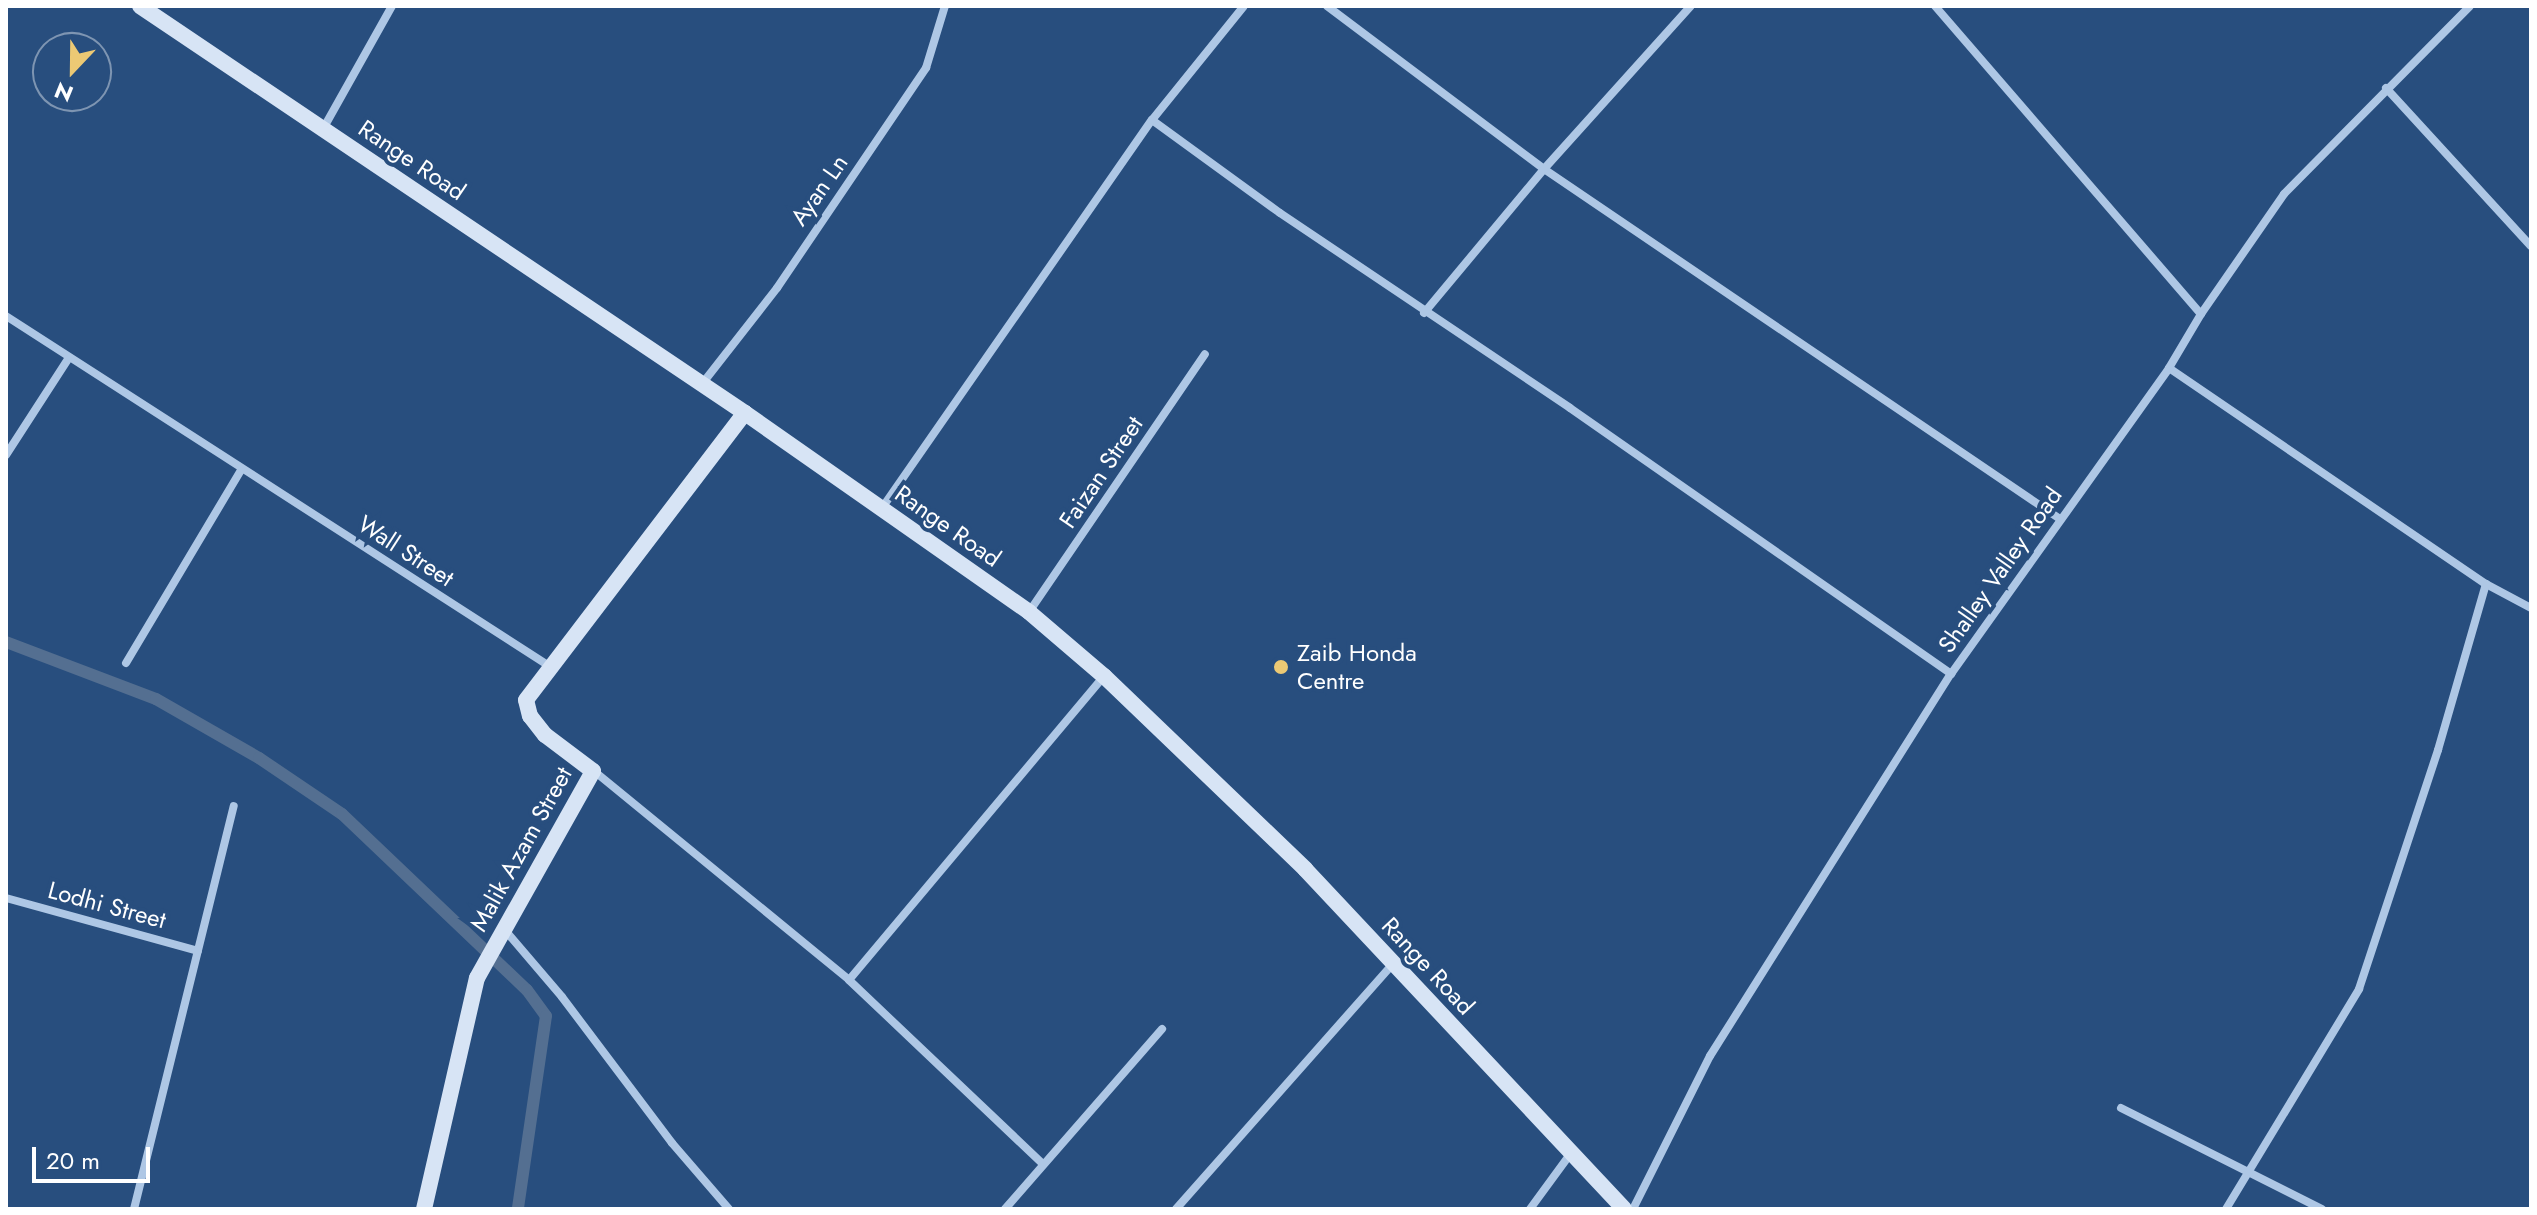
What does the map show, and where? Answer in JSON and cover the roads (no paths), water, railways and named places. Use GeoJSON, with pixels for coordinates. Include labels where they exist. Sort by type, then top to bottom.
{"type":"FeatureCollection","features":[{"type":"Feature","properties":{"kind":"main road","name":"Range Road"},"geometry":{"type":"LineString","coordinates":[[140,6],[745,413],[1029,612],[1104,676],[1305,869],[1624,1209]]}},
{"type":"Feature","properties":{"kind":"main road","name":"Malik Azam Street"},"geometry":{"type":"LineString","coordinates":[[424,1209],[477,978],[593,771],[545,735],[530,716],[526,700],[745,413]]}},
{"type":"Feature","properties":{"kind":"street"},"geometry":{"type":"LineString","coordinates":[[323,129],[392,6]]}},
{"type":"Feature","properties":{"kind":"street","name":"Ayan Ln"},"geometry":{"type":"LineString","coordinates":[[702,384],[777,288],[926,68],[945,6]]}},
{"type":"Feature","properties":{"kind":"street"},"geometry":{"type":"LineString","coordinates":[[882,508],[1152,120],[1244,6]]}},
{"type":"Feature","properties":{"kind":"street"},"geometry":{"type":"LineString","coordinates":[[1327,6],[1544,169],[2060,519]]}},
{"type":"Feature","properties":{"kind":"street"},"geometry":{"type":"LineString","coordinates":[[1424,313],[1544,169],[1691,6]]}},
{"type":"Feature","properties":{"kind":"street","name":"Shalley Valley Road"},"geometry":{"type":"LineString","coordinates":[[1633,1209],[1710,1056],[1951,674],[2169,368],[2201,314],[2284,194],[2470,6]]}},
{"type":"Feature","properties":{"kind":"street"},"geometry":{"type":"LineString","coordinates":[[1939,7],[2201,314]]}},
{"type":"Feature","properties":{"kind":"street"},"geometry":{"type":"LineString","coordinates":[[2386,88],[2531,246]]}},
{"type":"Feature","properties":{"kind":"street"},"geometry":{"type":"LineString","coordinates":[[1152,120],[1424,313],[1570,408],[1951,674]]}},
{"type":"Feature","properties":{"kind":"street","name":"Wall Street"},"geometry":{"type":"LineString","coordinates":[[6,316],[68,359],[549,666]]}},
{"type":"Feature","properties":{"kind":"street","name":"Faizan Street"},"geometry":{"type":"LineString","coordinates":[[1029,612],[1205,354]]}},
{"type":"Feature","properties":{"kind":"street"},"geometry":{"type":"LineString","coordinates":[[6,455],[68,359]]}},
{"type":"Feature","properties":{"kind":"street"},"geometry":{"type":"LineString","coordinates":[[2169,368],[2486,584],[2531,608]]}},
{"type":"Feature","properties":{"kind":"street"},"geometry":{"type":"LineString","coordinates":[[126,663],[241,470]]}},
{"type":"Feature","properties":{"kind":"street"},"geometry":{"type":"LineString","coordinates":[[2226,1209],[2359,989],[2438,750],[2486,584]]}},
{"type":"Feature","properties":{"kind":"street"},"geometry":{"type":"LineString","coordinates":[[849,980],[1104,676]]}},
{"type":"Feature","properties":{"kind":"street"},"geometry":{"type":"LineString","coordinates":[[593,771],[849,980],[1042,1163]]}},
{"type":"Feature","properties":{"kind":"street"},"geometry":{"type":"LineString","coordinates":[[134,1209],[234,806]]}},
{"type":"Feature","properties":{"kind":"street","name":"Lodhi Street"},"geometry":{"type":"LineString","coordinates":[[6,898],[198,951]]}},
{"type":"Feature","properties":{"kind":"street"},"geometry":{"type":"LineString","coordinates":[[501,935],[562,997],[672,1143],[729,1209]]}},
{"type":"Feature","properties":{"kind":"street"},"geometry":{"type":"LineString","coordinates":[[1176,1209],[1393,964]]}},
{"type":"Feature","properties":{"kind":"street"},"geometry":{"type":"LineString","coordinates":[[1005,1209],[1162,1029]]}},
{"type":"Feature","properties":{"kind":"street"},"geometry":{"type":"LineString","coordinates":[[2121,1108],[2322,1209]]}},
{"type":"Feature","properties":{"kind":"street"},"geometry":{"type":"LineString","coordinates":[[1530,1209],[1571,1153]]}},
{"type":"Feature","properties":{"kind":"waterway"},"geometry":{"type":"LineString","coordinates":[[6,642],[156,699],[259,758],[342,814],[527,990],[546,1016],[518,1209]]}},
{"type":"Feature","properties":{"kind":"place","name":"Zaib Honda Centre"},"geometry":{"type":"Point","coordinates":[1281,667]}}]}
